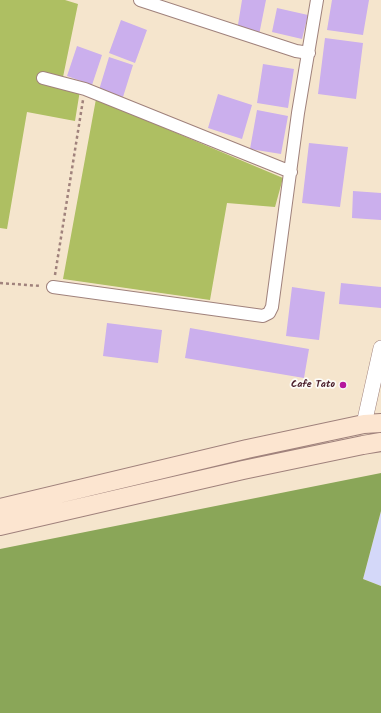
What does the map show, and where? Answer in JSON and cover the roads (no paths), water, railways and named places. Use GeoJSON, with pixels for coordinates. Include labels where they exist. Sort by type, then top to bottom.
{"type":"FeatureCollection","features":[{"type":"Feature","properties":{"kind":"main road"},"geometry":{"type":"LineString","coordinates":[[0,508],[247,449],[373,424]]}},
{"type":"Feature","properties":{"kind":"main road"},"geometry":{"type":"LineString","coordinates":[[0,526],[243,470],[355,446],[381,442]]}},
{"type":"Feature","properties":{"kind":"street"},"geometry":{"type":"LineString","coordinates":[[140,0],[296,51],[309,53]]}},
{"type":"Feature","properties":{"kind":"street"},"geometry":{"type":"LineString","coordinates":[[53,286],[263,316],[269,313],[272,307],[298,113],[317,0]]}},
{"type":"Feature","properties":{"kind":"street"},"geometry":{"type":"LineString","coordinates":[[43,78],[85,89],[291,172]]}},
{"type":"Feature","properties":{"kind":"street"},"geometry":{"type":"LineString","coordinates":[[373,424],[381,348]]}},
{"type":"Feature","properties":{"kind":"place","name":"Cafe Tato"},"geometry":{"type":"Point","coordinates":[343,385]}}]}
